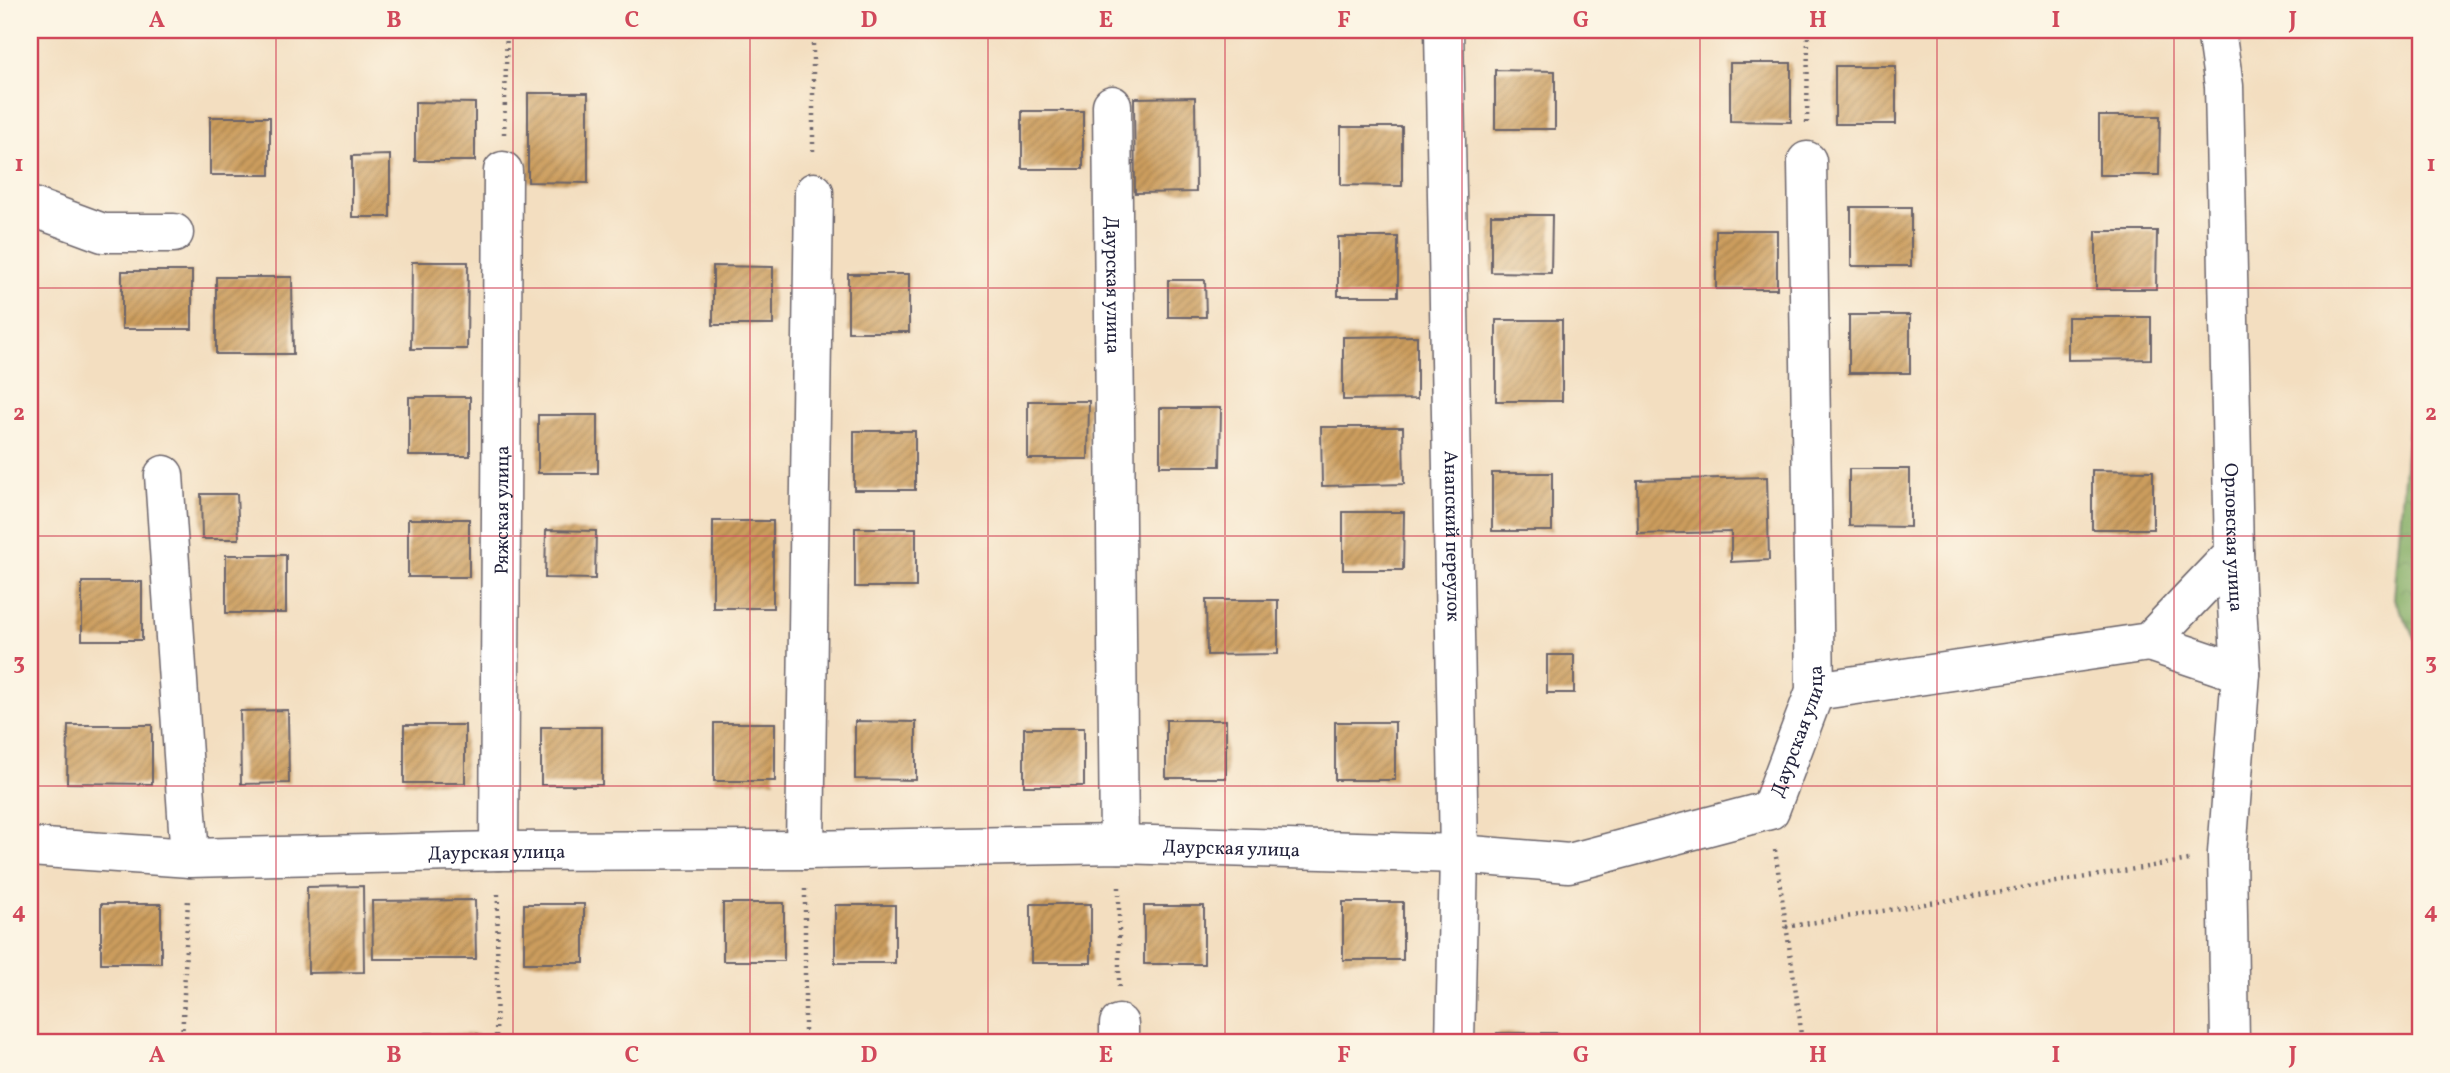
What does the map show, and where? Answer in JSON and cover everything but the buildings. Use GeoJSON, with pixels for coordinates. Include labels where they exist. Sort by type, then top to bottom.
{"type":"FeatureCollection","features":[{"type":"Feature","properties":{"kind":"street","name":"Анапский переулок"},"geometry":{"type":"LineString","coordinates":[[1444,30],[1459,854],[1455,1043]]}},
{"type":"Feature","properties":{"kind":"street","name":"Орловская улица"},"geometry":{"type":"LineString","coordinates":[[2216,30],[2224,86],[2234,552],[2241,673],[2227,853],[2230,1043]]}},
{"type":"Feature","properties":{"kind":"street","name":"Даурская улица"},"geometry":{"type":"LineString","coordinates":[[1112,105],[1119,844]]}},
{"type":"Feature","properties":{"kind":"street","name":"Даурская улица"},"geometry":{"type":"LineString","coordinates":[[30,846],[190,858],[499,850],[804,850],[1119,844],[1459,854],[1569,863],[1770,810],[1815,691],[1807,161]]}},
{"type":"Feature","properties":{"kind":"street","name":"Ряжская улица"},"geometry":{"type":"LineString","coordinates":[[499,850],[503,171]]}},
{"type":"Feature","properties":{"kind":"street"},"geometry":{"type":"LineString","coordinates":[[804,850],[814,192]]}},
{"type":"Feature","properties":{"kind":"street"},"geometry":{"type":"LineString","coordinates":[[30,206],[103,233],[174,233]]}},
{"type":"Feature","properties":{"kind":"street"},"geometry":{"type":"LineString","coordinates":[[164,475],[190,858]]}},
{"type":"Feature","properties":{"kind":"street"},"geometry":{"type":"LineString","coordinates":[[2149,642],[2234,552]]}},
{"type":"Feature","properties":{"kind":"street"},"geometry":{"type":"LineString","coordinates":[[1815,691],[2149,642],[2241,673]]}},
{"type":"Feature","properties":{"kind":"path"},"geometry":{"type":"LineString","coordinates":[[503,171],[507,30]]}},
{"type":"Feature","properties":{"kind":"path"},"geometry":{"type":"LineString","coordinates":[[813,30],[814,192]]}},
{"type":"Feature","properties":{"kind":"path"},"geometry":{"type":"LineString","coordinates":[[1807,161],[1808,30]]}},
{"type":"Feature","properties":{"kind":"path"},"geometry":{"type":"LineString","coordinates":[[1770,810],[1801,1043]]}},
{"type":"Feature","properties":{"kind":"path"},"geometry":{"type":"LineString","coordinates":[[1119,844],[1119,1034]]}},
{"type":"Feature","properties":{"kind":"path"},"geometry":{"type":"LineString","coordinates":[[496,1043],[499,850]]}},
{"type":"Feature","properties":{"kind":"path"},"geometry":{"type":"LineString","coordinates":[[804,850],[805,1043]]}},
{"type":"Feature","properties":{"kind":"path"},"geometry":{"type":"LineString","coordinates":[[1786,926],[2227,853]]}},
{"type":"Feature","properties":{"kind":"path"},"geometry":{"type":"LineString","coordinates":[[182,1043],[190,858]]}},
{"type":"Feature","properties":{"kind":"green space"},"geometry":{"type":"Polygon","coordinates":[[[2420,282],[2420,646],[2394,599],[2420,282]]]}}]}
